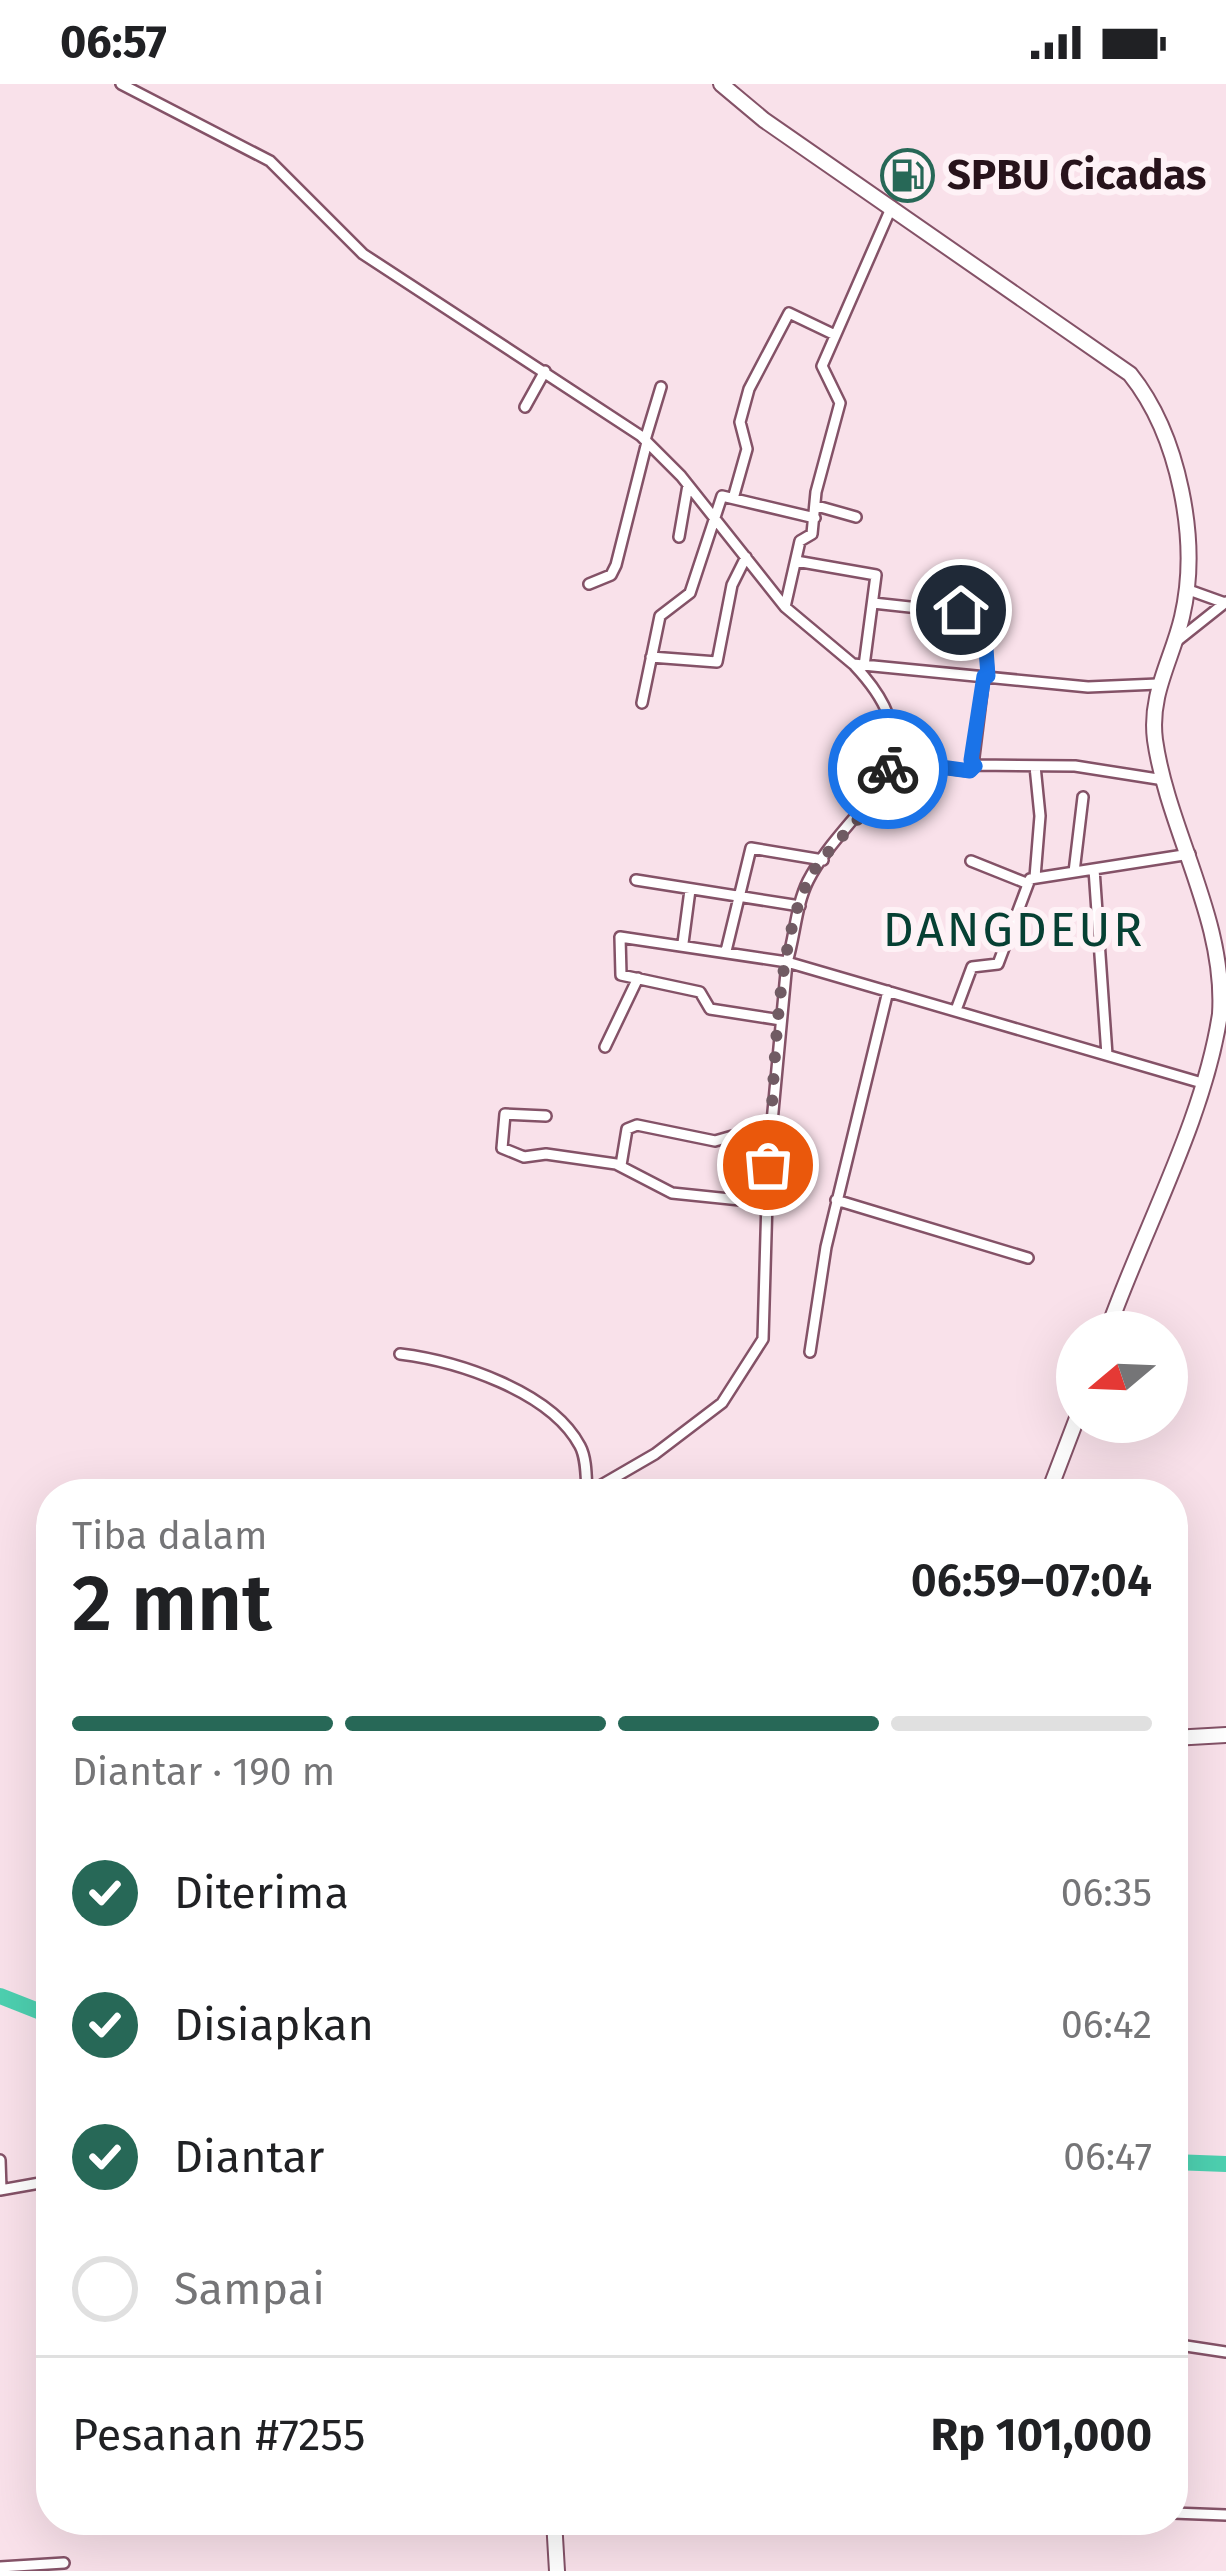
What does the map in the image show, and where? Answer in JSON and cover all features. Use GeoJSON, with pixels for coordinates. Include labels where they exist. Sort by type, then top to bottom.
{"type":"FeatureCollection","features":[{"type":"Feature","properties":{"kind":"main road"},"geometry":{"type":"LineString","coordinates":[[722,84],[764,120],[1066,325],[1130,374],[1147,394],[1174,466],[1187,547],[1186,589],[1158,684],[1155,742],[1190,854],[1222,983],[1202,1083],[1115,1311]]}},
{"type":"Feature","properties":{"kind":"main road"},"geometry":{"type":"LineString","coordinates":[[1054,1479],[1067,1443]]}},
{"type":"Feature","properties":{"kind":"main road"},"geometry":{"type":"LineString","coordinates":[[1188,1737],[1226,1735]]}},
{"type":"Feature","properties":{"kind":"main road"},"geometry":{"type":"LineString","coordinates":[[555,2535],[557,2571]]}},
{"type":"Feature","properties":{"kind":"street"},"geometry":{"type":"LineString","coordinates":[[121,84],[270,161],[364,254],[646,441],[688,485],[785,607],[859,667],[887,723],[889,760],[877,796],[823,860],[800,906],[781,1019],[771,1136],[764,1339],[729,1395],[655,1454],[612,1479]]}},
{"type":"Feature","properties":{"kind":"street"},"geometry":{"type":"LineString","coordinates":[[785,607],[800,542],[812,534],[840,403],[822,374],[892,206]]}},
{"type":"Feature","properties":{"kind":"street"},"geometry":{"type":"LineString","coordinates":[[734,495],[747,449],[740,422],[749,389],[789,313],[835,335]]}},
{"type":"Feature","properties":{"kind":"street"},"geometry":{"type":"LineString","coordinates":[[525,407],[545,371]]}},
{"type":"Feature","properties":{"kind":"street"},"geometry":{"type":"LineString","coordinates":[[590,584],[610,575],[616,565],[661,387]]}},
{"type":"Feature","properties":{"kind":"street"},"geometry":{"type":"LineString","coordinates":[[679,537],[688,485]]}},
{"type":"Feature","properties":{"kind":"street"},"geometry":{"type":"LineString","coordinates":[[642,703],[659,616],[690,593],[722,496],[856,518]]}},
{"type":"Feature","properties":{"kind":"street"},"geometry":{"type":"LineString","coordinates":[[651,657],[717,662],[732,585],[746,557]]}},
{"type":"Feature","properties":{"kind":"street"},"geometry":{"type":"LineString","coordinates":[[796,561],[872,571],[874,603],[859,667]]}},
{"type":"Feature","properties":{"kind":"street"},"geometry":{"type":"LineString","coordinates":[[1186,589],[1226,602]]}},
{"type":"Feature","properties":{"kind":"street"},"geometry":{"type":"LineString","coordinates":[[1173,644],[1226,602]]}},
{"type":"Feature","properties":{"kind":"street"},"geometry":{"type":"LineString","coordinates":[[874,603],[974,614],[984,622],[986,676],[971,760],[975,766]]}},
{"type":"Feature","properties":{"kind":"street"},"geometry":{"type":"LineString","coordinates":[[859,667],[1088,687],[1158,684]]}},
{"type":"Feature","properties":{"kind":"street"},"geometry":{"type":"LineString","coordinates":[[889,760],[970,771],[975,766],[1080,767],[1166,781]]}},
{"type":"Feature","properties":{"kind":"street"},"geometry":{"type":"LineString","coordinates":[[956,1010],[971,967],[998,964],[1031,880],[1040,816],[1035,766]]}},
{"type":"Feature","properties":{"kind":"street"},"geometry":{"type":"LineString","coordinates":[[1074,872],[1083,796]]}},
{"type":"Feature","properties":{"kind":"street"},"geometry":{"type":"LineString","coordinates":[[726,951],[753,847],[823,860]]}},
{"type":"Feature","properties":{"kind":"street"},"geometry":{"type":"LineString","coordinates":[[971,861],[1031,880],[1190,854]]}},
{"type":"Feature","properties":{"kind":"street"},"geometry":{"type":"LineString","coordinates":[[1094,869],[1107,1055]]}},
{"type":"Feature","properties":{"kind":"street"},"geometry":{"type":"LineString","coordinates":[[636,880],[800,906]]}},
{"type":"Feature","properties":{"kind":"street"},"geometry":{"type":"LineString","coordinates":[[683,943],[690,890]]}},
{"type":"Feature","properties":{"kind":"street"},"geometry":{"type":"LineString","coordinates":[[781,1019],[710,1009],[700,992],[617,972],[621,936],[793,963],[1202,1083]]}},
{"type":"Feature","properties":{"kind":"street"},"geometry":{"type":"LineString","coordinates":[[605,1048],[638,978]]}},
{"type":"Feature","properties":{"kind":"street"},"geometry":{"type":"LineString","coordinates":[[810,1352],[836,1200],[888,991]]}},
{"type":"Feature","properties":{"kind":"street"},"geometry":{"type":"LineString","coordinates":[[546,1116],[505,1114],[502,1148],[524,1156],[546,1154],[621,1166],[675,1194],[769,1203]]}},
{"type":"Feature","properties":{"kind":"street"},"geometry":{"type":"LineString","coordinates":[[621,1166],[627,1129],[637,1125],[715,1141],[743,1133],[771,1136]]}},
{"type":"Feature","properties":{"kind":"street"},"geometry":{"type":"LineString","coordinates":[[836,1200],[1028,1258]]}},
{"type":"Feature","properties":{"kind":"street"},"geometry":{"type":"LineString","coordinates":[[400,1354],[488,1376],[524,1392],[581,1447],[585,1479]]}},
{"type":"Feature","properties":{"kind":"street"},"geometry":{"type":"LineString","coordinates":[[0,2160],[0,2190],[36,2184]]}},
{"type":"Feature","properties":{"kind":"street"},"geometry":{"type":"LineString","coordinates":[[1188,2346],[1226,2352]]}},
{"type":"Feature","properties":{"kind":"street"},"geometry":{"type":"LineString","coordinates":[[1188,2513],[1226,2515]]}},
{"type":"Feature","properties":{"kind":"street"},"geometry":{"type":"LineString","coordinates":[[0,2566],[64,2563]]}},
{"type":"Feature","properties":{"kind":"waterway"},"geometry":{"type":"LineString","coordinates":[[0,1996],[36,2010]]}},
{"type":"Feature","properties":{"kind":"waterway"},"geometry":{"type":"LineString","coordinates":[[1188,2163],[1226,2164]]}},
{"type":"Feature","properties":{"kind":"way so far"},"geometry":{"type":"LineString","coordinates":[[768,1165],[787,962],[800,906],[808,882],[836,840],[877,796],[888,769]]}},
{"type":"Feature","properties":{"kind":"place","name":"SPBU Cicadas"},"geometry":{"type":"Point","coordinates":[908,175]}},
{"type":"Feature","properties":{"kind":"district","name":"DANGDEUR"},"geometry":{"type":"Point","coordinates":[1014,930]}},
{"type":"Feature","properties":{"kind":"route"},"geometry":{"type":"LineString","coordinates":[[888,769],[889,760],[970,771],[975,766],[971,760],[984,676],[988,676],[987,643],[984,622],[961,610]]}}]}
